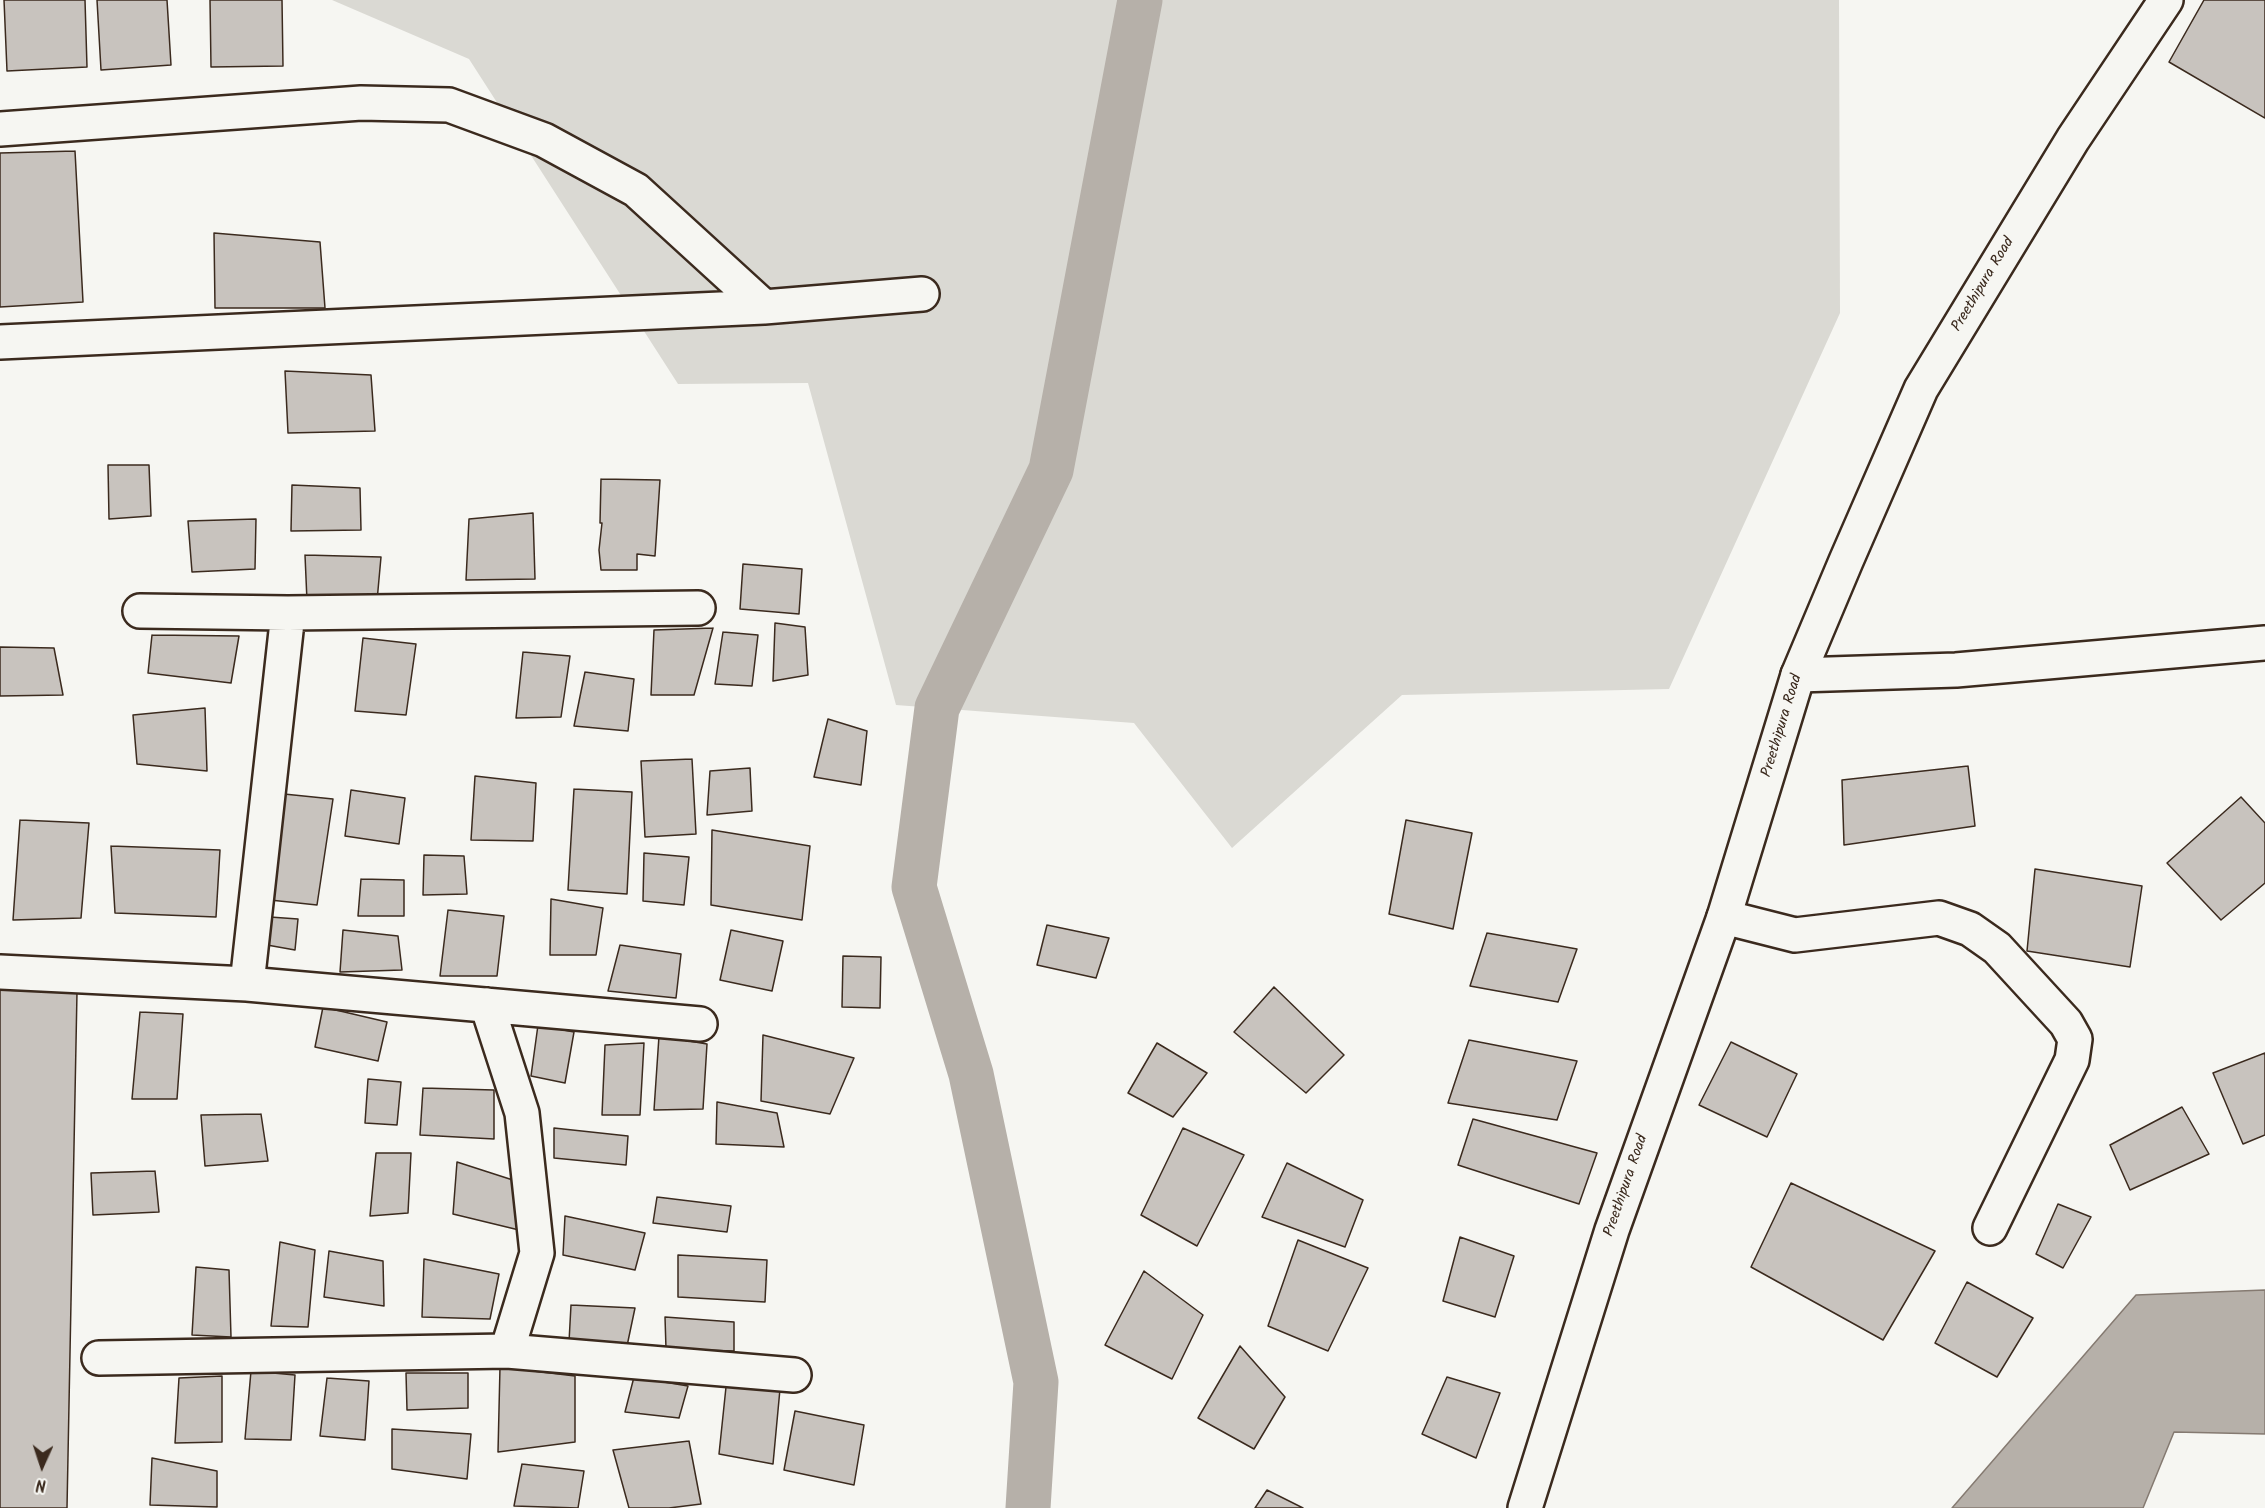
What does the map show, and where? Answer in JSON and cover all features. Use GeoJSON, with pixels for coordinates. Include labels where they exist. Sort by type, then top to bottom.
{"type":"FeatureCollection","features":[{"type":"Feature","properties":{"kind":"street","name":"Preethipura Road"},"geometry":{"type":"LineString","coordinates":[[1525,1508],[1611,1230],[1724,917],[1798,675],[1921,389],[2073,139],[2166,0]]}},
{"type":"Feature","properties":{"kind":"street"},"geometry":{"type":"LineString","coordinates":[[0,129],[361,103],[449,105],[544,140],[636,190],[764,307]]}},
{"type":"Feature","properties":{"kind":"street"},"geometry":{"type":"LineString","coordinates":[[0,342],[764,307],[922,294]]}},
{"type":"Feature","properties":{"kind":"street"},"geometry":{"type":"LineString","coordinates":[[140,611],[288,613],[698,608]]}},
{"type":"Feature","properties":{"kind":"street"},"geometry":{"type":"LineString","coordinates":[[247,984],[288,613]]}},
{"type":"Feature","properties":{"kind":"street"},"geometry":{"type":"LineString","coordinates":[[1798,675],[1956,670],[2265,643]]}},
{"type":"Feature","properties":{"kind":"street"},"geometry":{"type":"LineString","coordinates":[[1724,917],[1795,935],[1939,918],[1970,929],[1997,948],[2067,1023],[2075,1040],[2072,1060],[1990,1228]]}},
{"type":"Feature","properties":{"kind":"street"},"geometry":{"type":"LineString","coordinates":[[0,972],[247,984],[700,1024]]}},
{"type":"Feature","properties":{"kind":"street"},"geometry":{"type":"LineString","coordinates":[[487,1005],[522,1113],[537,1253],[507,1351]]}},
{"type":"Feature","properties":{"kind":"street"},"geometry":{"type":"LineString","coordinates":[[99,1358],[507,1351],[794,1375]]}},
{"type":"Feature","properties":{"kind":"shaded area"},"geometry":{"type":"Polygon","coordinates":[[[332,0],[1839,0],[1840,313],[1669,689],[1402,695],[1232,848],[1134,723],[896,705],[808,383],[678,384],[469,59],[332,0]]]}},
{"type":"Feature","properties":{"kind":"shaded area"},"geometry":{"type":"Polygon","coordinates":[[[2265,1290],[2265,1434],[2174,1432],[2143,1508],[1952,1508],[2136,1295],[2265,1290]]]}},
{"type":"Feature","properties":{"kind":"building"},"geometry":{"type":"Polygon","coordinates":[[[4,0],[85,0],[87,67],[7,71],[4,0]]]}},
{"type":"Feature","properties":{"kind":"building"},"geometry":{"type":"Polygon","coordinates":[[[97,0],[167,0],[171,65],[101,70],[97,0]]]}},
{"type":"Feature","properties":{"kind":"building"},"geometry":{"type":"Polygon","coordinates":[[[210,0],[282,0],[283,66],[211,67],[210,0]]]}},
{"type":"Feature","properties":{"kind":"building"},"geometry":{"type":"Polygon","coordinates":[[[2204,0],[2265,0],[2265,118],[2169,62],[2204,0]]]}},
{"type":"Feature","properties":{"kind":"building"},"geometry":{"type":"Polygon","coordinates":[[[75,151],[83,302],[0,307],[0,153],[75,151]]]}},
{"type":"Feature","properties":{"kind":"building"},"geometry":{"type":"Polygon","coordinates":[[[214,233],[320,242],[325,308],[215,308],[214,233]]]}},
{"type":"Feature","properties":{"kind":"building"},"geometry":{"type":"Polygon","coordinates":[[[285,371],[371,375],[375,431],[288,433],[285,371]]]}},
{"type":"Feature","properties":{"kind":"building"},"geometry":{"type":"Polygon","coordinates":[[[108,465],[149,465],[151,516],[109,519],[108,465]]]}},
{"type":"Feature","properties":{"kind":"building"},"geometry":{"type":"Polygon","coordinates":[[[601,479],[660,480],[655,556],[637,554],[637,570],[601,570],[599,550],[602,523],[600,523],[601,479]]]}},
{"type":"Feature","properties":{"kind":"building"},"geometry":{"type":"Polygon","coordinates":[[[292,485],[360,488],[361,530],[291,531],[292,485]]]}},
{"type":"Feature","properties":{"kind":"building"},"geometry":{"type":"Polygon","coordinates":[[[533,513],[535,579],[466,580],[469,519],[533,513]]]}},
{"type":"Feature","properties":{"kind":"building"},"geometry":{"type":"Polygon","coordinates":[[[256,519],[255,569],[192,572],[188,521],[256,519]]]}},
{"type":"Feature","properties":{"kind":"building"},"geometry":{"type":"Polygon","coordinates":[[[305,555],[381,557],[377,601],[307,601],[305,555]]]}},
{"type":"Feature","properties":{"kind":"building"},"geometry":{"type":"Polygon","coordinates":[[[743,564],[802,569],[799,614],[740,609],[743,564]]]}},
{"type":"Feature","properties":{"kind":"building"},"geometry":{"type":"Polygon","coordinates":[[[775,623],[805,627],[808,675],[773,681],[775,623]]]}},
{"type":"Feature","properties":{"kind":"building"},"geometry":{"type":"Polygon","coordinates":[[[713,628],[694,695],[651,695],[654,630],[713,628]]]}},
{"type":"Feature","properties":{"kind":"building"},"geometry":{"type":"Polygon","coordinates":[[[723,632],[758,635],[752,686],[715,684],[723,632]]]}},
{"type":"Feature","properties":{"kind":"building"},"geometry":{"type":"Polygon","coordinates":[[[152,635],[239,636],[231,683],[148,673],[152,635]]]}},
{"type":"Feature","properties":{"kind":"building"},"geometry":{"type":"Polygon","coordinates":[[[363,638],[416,644],[406,715],[355,711],[363,638]]]}},
{"type":"Feature","properties":{"kind":"building"},"geometry":{"type":"Polygon","coordinates":[[[0,647],[54,648],[63,695],[0,696],[0,647]]]}},
{"type":"Feature","properties":{"kind":"building"},"geometry":{"type":"Polygon","coordinates":[[[523,652],[570,656],[561,717],[516,718],[523,652]]]}},
{"type":"Feature","properties":{"kind":"building"},"geometry":{"type":"Polygon","coordinates":[[[585,672],[634,679],[628,731],[574,726],[585,672]]]}},
{"type":"Feature","properties":{"kind":"building"},"geometry":{"type":"Polygon","coordinates":[[[205,708],[207,771],[137,764],[133,715],[205,708]]]}},
{"type":"Feature","properties":{"kind":"building"},"geometry":{"type":"Polygon","coordinates":[[[828,719],[867,731],[861,785],[814,777],[828,719]]]}},
{"type":"Feature","properties":{"kind":"building"},"geometry":{"type":"Polygon","coordinates":[[[692,759],[696,834],[645,837],[641,761],[692,759]]]}},
{"type":"Feature","properties":{"kind":"building"},"geometry":{"type":"Polygon","coordinates":[[[1968,766],[1975,826],[1844,845],[1842,780],[1968,766]]]}},
{"type":"Feature","properties":{"kind":"building"},"geometry":{"type":"Polygon","coordinates":[[[750,768],[752,811],[707,815],[710,771],[750,768]]]}},
{"type":"Feature","properties":{"kind":"building"},"geometry":{"type":"Polygon","coordinates":[[[475,776],[536,783],[533,841],[471,840],[475,776]]]}},
{"type":"Feature","properties":{"kind":"building"},"geometry":{"type":"Polygon","coordinates":[[[574,789],[632,792],[627,894],[568,890],[574,789]]]}},
{"type":"Feature","properties":{"kind":"building"},"geometry":{"type":"Polygon","coordinates":[[[351,790],[405,798],[399,844],[345,836],[351,790]]]}},
{"type":"Feature","properties":{"kind":"building"},"geometry":{"type":"Polygon","coordinates":[[[284,794],[333,799],[317,905],[270,900],[284,794]]]}},
{"type":"Feature","properties":{"kind":"building"},"geometry":{"type":"Polygon","coordinates":[[[2241,797],[2265,823],[2265,883],[2221,920],[2167,863],[2241,797]]]}},
{"type":"Feature","properties":{"kind":"building"},"geometry":{"type":"Polygon","coordinates":[[[20,820],[89,823],[81,918],[13,920],[20,820]]]}},
{"type":"Feature","properties":{"kind":"building"},"geometry":{"type":"Polygon","coordinates":[[[1406,820],[1472,833],[1453,929],[1389,914],[1406,820]]]}},
{"type":"Feature","properties":{"kind":"building"},"geometry":{"type":"Polygon","coordinates":[[[712,830],[810,846],[802,920],[711,905],[712,830]]]}},
{"type":"Feature","properties":{"kind":"building"},"geometry":{"type":"Polygon","coordinates":[[[111,846],[220,850],[216,917],[115,913],[111,846]]]}},
{"type":"Feature","properties":{"kind":"building"},"geometry":{"type":"Polygon","coordinates":[[[644,853],[689,857],[684,905],[643,901],[644,853]]]}},
{"type":"Feature","properties":{"kind":"building"},"geometry":{"type":"Polygon","coordinates":[[[424,855],[464,856],[467,894],[423,895],[424,855]]]}},
{"type":"Feature","properties":{"kind":"building"},"geometry":{"type":"Polygon","coordinates":[[[2035,869],[2142,886],[2130,967],[2027,951],[2035,869]]]}},
{"type":"Feature","properties":{"kind":"building"},"geometry":{"type":"Polygon","coordinates":[[[361,879],[404,880],[404,916],[358,916],[361,879]]]}},
{"type":"Feature","properties":{"kind":"building"},"geometry":{"type":"Polygon","coordinates":[[[551,899],[603,908],[596,955],[550,955],[551,899]]]}},
{"type":"Feature","properties":{"kind":"building"},"geometry":{"type":"Polygon","coordinates":[[[448,910],[504,916],[497,976],[440,976],[448,910]]]}},
{"type":"Feature","properties":{"kind":"building"},"geometry":{"type":"Polygon","coordinates":[[[270,917],[298,919],[295,950],[267,945],[270,917]]]}},
{"type":"Feature","properties":{"kind":"building"},"geometry":{"type":"Polygon","coordinates":[[[1047,925],[1109,938],[1096,978],[1037,965],[1047,925]]]}},
{"type":"Feature","properties":{"kind":"building"},"geometry":{"type":"Polygon","coordinates":[[[343,930],[398,936],[402,970],[340,972],[343,930]]]}},
{"type":"Feature","properties":{"kind":"building"},"geometry":{"type":"Polygon","coordinates":[[[731,930],[783,941],[772,991],[720,980],[731,930]]]}},
{"type":"Feature","properties":{"kind":"building"},"geometry":{"type":"Polygon","coordinates":[[[1487,933],[1577,949],[1558,1002],[1470,986],[1487,933]]]}},
{"type":"Feature","properties":{"kind":"building"},"geometry":{"type":"Polygon","coordinates":[[[620,945],[681,954],[676,998],[608,991],[620,945]]]}},
{"type":"Feature","properties":{"kind":"building"},"geometry":{"type":"Polygon","coordinates":[[[843,956],[881,957],[880,1008],[842,1007],[843,956]]]}},
{"type":"Feature","properties":{"kind":"building"},"geometry":{"type":"Polygon","coordinates":[[[1274,987],[1344,1055],[1306,1093],[1234,1032],[1274,987]]]}},
{"type":"Feature","properties":{"kind":"building"},"geometry":{"type":"Polygon","coordinates":[[[0,990],[77,992],[67,1508],[0,1508],[0,990]]]}},
{"type":"Feature","properties":{"kind":"building"},"geometry":{"type":"Polygon","coordinates":[[[323,1007],[387,1022],[378,1061],[315,1047],[323,1007]]]}},
{"type":"Feature","properties":{"kind":"building"},"geometry":{"type":"Polygon","coordinates":[[[140,1012],[183,1014],[177,1099],[132,1099],[140,1012]]]}},
{"type":"Feature","properties":{"kind":"building"},"geometry":{"type":"Polygon","coordinates":[[[538,1025],[574,1032],[565,1083],[531,1076],[538,1025]]]}},
{"type":"Feature","properties":{"kind":"building"},"geometry":{"type":"Polygon","coordinates":[[[763,1035],[854,1058],[830,1114],[761,1101],[763,1035]]]}},
{"type":"Feature","properties":{"kind":"building"},"geometry":{"type":"Polygon","coordinates":[[[659,1036],[707,1044],[703,1109],[654,1110],[659,1036]]]}},
{"type":"Feature","properties":{"kind":"building"},"geometry":{"type":"Polygon","coordinates":[[[1469,1040],[1577,1061],[1557,1120],[1448,1103],[1469,1040]]]}},
{"type":"Feature","properties":{"kind":"building"},"geometry":{"type":"Polygon","coordinates":[[[1731,1042],[1797,1074],[1767,1137],[1699,1105],[1731,1042]]]}},
{"type":"Feature","properties":{"kind":"building"},"geometry":{"type":"Polygon","coordinates":[[[644,1043],[640,1115],[602,1115],[605,1045],[644,1043]]]}},
{"type":"Feature","properties":{"kind":"building"},"geometry":{"type":"Polygon","coordinates":[[[1157,1043],[1207,1073],[1173,1117],[1128,1093],[1157,1043]]]}},
{"type":"Feature","properties":{"kind":"building"},"geometry":{"type":"Polygon","coordinates":[[[2265,1053],[2265,1135],[2243,1144],[2213,1073],[2265,1053]]]}},
{"type":"Feature","properties":{"kind":"building"},"geometry":{"type":"Polygon","coordinates":[[[368,1079],[401,1082],[397,1125],[365,1123],[368,1079]]]}},
{"type":"Feature","properties":{"kind":"building"},"geometry":{"type":"Polygon","coordinates":[[[423,1088],[494,1090],[494,1139],[420,1135],[423,1088]]]}},
{"type":"Feature","properties":{"kind":"building"},"geometry":{"type":"Polygon","coordinates":[[[717,1102],[777,1113],[784,1147],[716,1144],[717,1102]]]}},
{"type":"Feature","properties":{"kind":"building"},"geometry":{"type":"Polygon","coordinates":[[[2182,1107],[2209,1154],[2130,1190],[2110,1145],[2182,1107]]]}},
{"type":"Feature","properties":{"kind":"building"},"geometry":{"type":"Polygon","coordinates":[[[261,1114],[268,1161],[205,1166],[201,1115],[261,1114]]]}},
{"type":"Feature","properties":{"kind":"building"},"geometry":{"type":"Polygon","coordinates":[[[1473,1119],[1597,1153],[1579,1204],[1458,1165],[1473,1119]]]}},
{"type":"Feature","properties":{"kind":"building"},"geometry":{"type":"Polygon","coordinates":[[[554,1128],[628,1136],[626,1165],[554,1158],[554,1128]]]}},
{"type":"Feature","properties":{"kind":"building"},"geometry":{"type":"Polygon","coordinates":[[[1183,1128],[1244,1155],[1197,1246],[1141,1215],[1183,1128]]]}},
{"type":"Feature","properties":{"kind":"building"},"geometry":{"type":"Polygon","coordinates":[[[376,1153],[411,1153],[408,1213],[370,1216],[376,1153]]]}},
{"type":"Feature","properties":{"kind":"building"},"geometry":{"type":"Polygon","coordinates":[[[457,1162],[519,1182],[519,1230],[453,1214],[457,1162]]]}},
{"type":"Feature","properties":{"kind":"building"},"geometry":{"type":"Polygon","coordinates":[[[1287,1163],[1363,1200],[1345,1247],[1262,1217],[1287,1163]]]}},
{"type":"Feature","properties":{"kind":"building"},"geometry":{"type":"Polygon","coordinates":[[[155,1171],[159,1212],[93,1215],[91,1173],[155,1171]]]}},
{"type":"Feature","properties":{"kind":"building"},"geometry":{"type":"Polygon","coordinates":[[[1791,1183],[1935,1251],[1883,1340],[1751,1267],[1791,1183]]]}},
{"type":"Feature","properties":{"kind":"building"},"geometry":{"type":"Polygon","coordinates":[[[657,1197],[731,1206],[727,1232],[653,1223],[657,1197]]]}},
{"type":"Feature","properties":{"kind":"building"},"geometry":{"type":"Polygon","coordinates":[[[2058,1204],[2091,1217],[2063,1268],[2036,1254],[2058,1204]]]}},
{"type":"Feature","properties":{"kind":"building"},"geometry":{"type":"Polygon","coordinates":[[[565,1216],[645,1233],[635,1270],[563,1255],[565,1216]]]}},
{"type":"Feature","properties":{"kind":"building"},"geometry":{"type":"Polygon","coordinates":[[[1460,1237],[1514,1256],[1495,1317],[1443,1301],[1460,1237]]]}},
{"type":"Feature","properties":{"kind":"building"},"geometry":{"type":"Polygon","coordinates":[[[1298,1240],[1368,1268],[1328,1351],[1268,1326],[1298,1240]]]}},
{"type":"Feature","properties":{"kind":"building"},"geometry":{"type":"Polygon","coordinates":[[[280,1242],[315,1250],[308,1327],[271,1326],[280,1242]]]}},
{"type":"Feature","properties":{"kind":"building"},"geometry":{"type":"Polygon","coordinates":[[[329,1251],[383,1261],[384,1306],[324,1297],[329,1251]]]}},
{"type":"Feature","properties":{"kind":"building"},"geometry":{"type":"Polygon","coordinates":[[[678,1255],[767,1260],[765,1302],[678,1297],[678,1255]]]}},
{"type":"Feature","properties":{"kind":"building"},"geometry":{"type":"Polygon","coordinates":[[[424,1259],[499,1274],[490,1319],[422,1317],[424,1259]]]}},
{"type":"Feature","properties":{"kind":"building"},"geometry":{"type":"Polygon","coordinates":[[[196,1267],[229,1270],[231,1337],[192,1335],[196,1267]]]}},
{"type":"Feature","properties":{"kind":"building"},"geometry":{"type":"Polygon","coordinates":[[[1144,1271],[1203,1315],[1172,1379],[1105,1345],[1144,1271]]]}},
{"type":"Feature","properties":{"kind":"building"},"geometry":{"type":"Polygon","coordinates":[[[1967,1282],[2033,1318],[1997,1377],[1935,1343],[1967,1282]]]}},
{"type":"Feature","properties":{"kind":"building"},"geometry":{"type":"Polygon","coordinates":[[[571,1305],[635,1308],[627,1346],[569,1342],[571,1305]]]}},
{"type":"Feature","properties":{"kind":"building"},"geometry":{"type":"Polygon","coordinates":[[[665,1317],[734,1322],[734,1351],[666,1349],[665,1317]]]}},
{"type":"Feature","properties":{"kind":"building"},"geometry":{"type":"Polygon","coordinates":[[[1240,1346],[1285,1397],[1254,1449],[1198,1418],[1240,1346]]]}},
{"type":"Feature","properties":{"kind":"building"},"geometry":{"type":"Polygon","coordinates":[[[500,1367],[575,1376],[575,1442],[498,1452],[500,1367]]]}},
{"type":"Feature","properties":{"kind":"building"},"geometry":{"type":"Polygon","coordinates":[[[251,1371],[295,1375],[291,1440],[245,1439],[251,1371]]]}},
{"type":"Feature","properties":{"kind":"building"},"geometry":{"type":"Polygon","coordinates":[[[406,1373],[468,1373],[468,1408],[407,1410],[406,1373]]]}},
{"type":"Feature","properties":{"kind":"building"},"geometry":{"type":"Polygon","coordinates":[[[222,1376],[222,1442],[175,1443],[179,1378],[222,1376]]]}},
{"type":"Feature","properties":{"kind":"building"},"geometry":{"type":"Polygon","coordinates":[[[634,1377],[688,1386],[679,1418],[625,1412],[634,1377]]]}},
{"type":"Feature","properties":{"kind":"building"},"geometry":{"type":"Polygon","coordinates":[[[1447,1377],[1500,1393],[1476,1458],[1422,1434],[1447,1377]]]}},
{"type":"Feature","properties":{"kind":"building"},"geometry":{"type":"Polygon","coordinates":[[[327,1378],[369,1381],[365,1440],[320,1436],[327,1378]]]}},
{"type":"Feature","properties":{"kind":"building"},"geometry":{"type":"Polygon","coordinates":[[[726,1387],[780,1389],[773,1464],[719,1454],[726,1387]]]}},
{"type":"Feature","properties":{"kind":"building"},"geometry":{"type":"Polygon","coordinates":[[[795,1411],[864,1425],[854,1485],[784,1470],[795,1411]]]}},
{"type":"Feature","properties":{"kind":"building"},"geometry":{"type":"Polygon","coordinates":[[[392,1429],[471,1434],[467,1479],[392,1469],[392,1429]]]}},
{"type":"Feature","properties":{"kind":"building"},"geometry":{"type":"Polygon","coordinates":[[[689,1441],[701,1504],[669,1508],[629,1508],[613,1450],[689,1441]]]}},
{"type":"Feature","properties":{"kind":"building"},"geometry":{"type":"Polygon","coordinates":[[[152,1458],[217,1471],[217,1507],[150,1505],[152,1458]]]}},
{"type":"Feature","properties":{"kind":"building"},"geometry":{"type":"Polygon","coordinates":[[[522,1464],[584,1471],[578,1508],[514,1506],[522,1464]]]}},
{"type":"Feature","properties":{"kind":"building"},"geometry":{"type":"Polygon","coordinates":[[[1267,1490],[1303,1508],[1255,1508],[1267,1490]]]}},
{"type":"Feature","properties":{"kind":"waterway"},"geometry":{"type":"LineString","coordinates":[[1028,1508],[1036,1382],[971,1074],[914,887],[937,708],[1051,470],[1140,0]]}}]}
